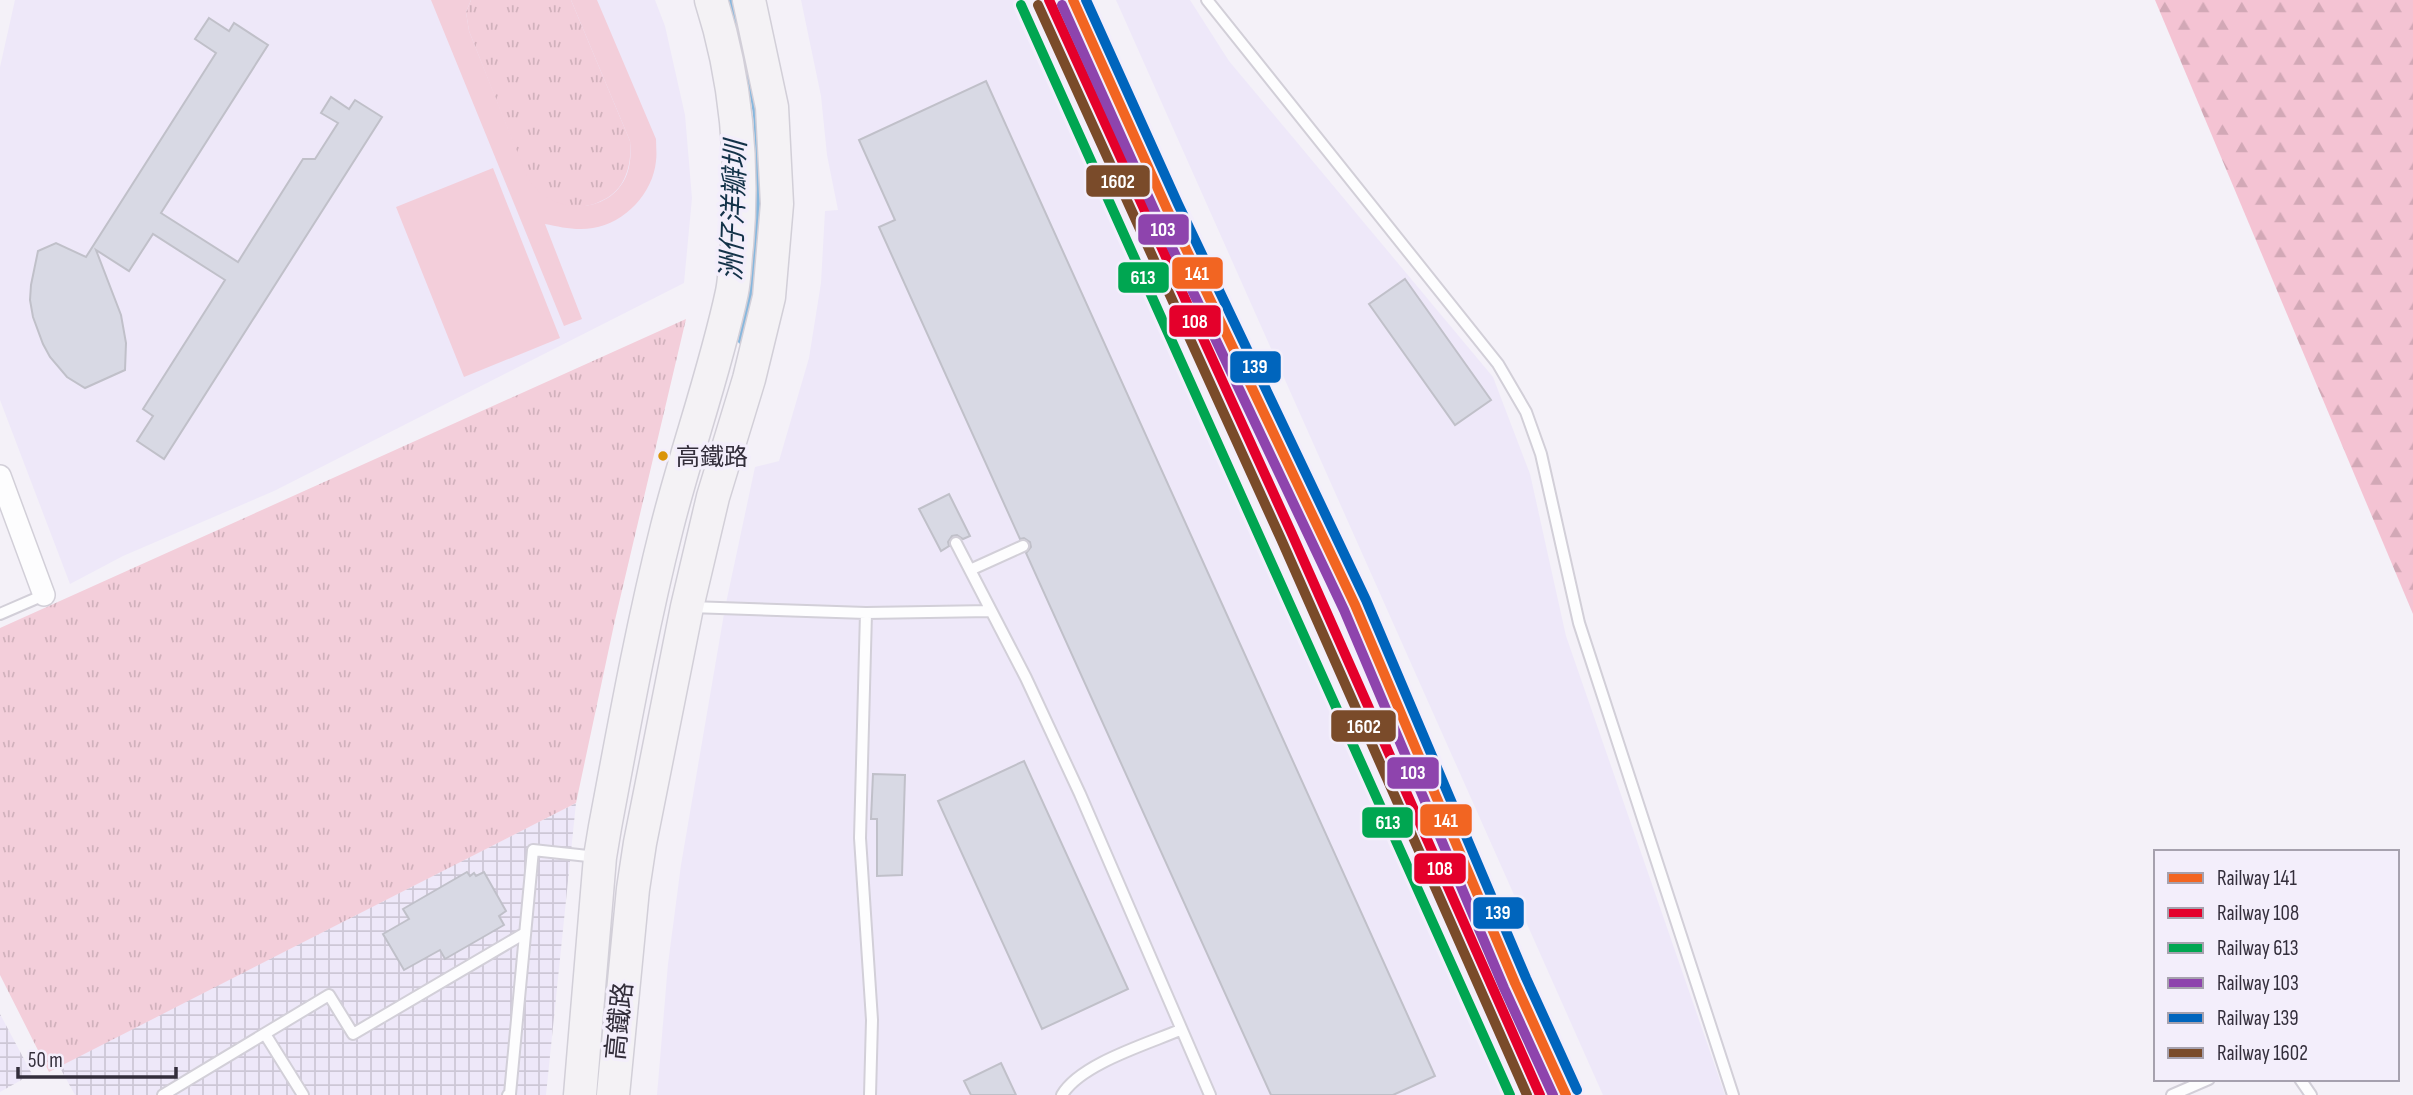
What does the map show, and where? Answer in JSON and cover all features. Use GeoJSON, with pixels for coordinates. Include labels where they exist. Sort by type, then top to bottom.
{"type":"FeatureCollection","features":[{"type":"Feature","properties":{"kind":"street","name":"高鐵路"},"geometry":{"type":"LineString","coordinates":[[580,1095],[600,857],[648,601],[733,290],[741,198],[736,114],[711,0]]}},
{"type":"Feature","properties":{"kind":"street","name":"高鐵路"},"geometry":{"type":"LineString","coordinates":[[613,1095],[637,862],[687,607],[713,497],[749,379],[769,298],[778,204],[772,107],[749,0]]}},
{"type":"Feature","properties":{"kind":"street"},"geometry":{"type":"LineString","coordinates":[[0,476],[44,596]]}},
{"type":"Feature","properties":{"kind":"street"},"geometry":{"type":"LineString","coordinates":[[600,857],[637,862]]}},
{"type":"Feature","properties":{"kind":"lane"},"geometry":{"type":"LineString","coordinates":[[1207,0],[1498,364],[1526,412],[1541,454],[1579,623],[1733,1095]]}},
{"type":"Feature","properties":{"kind":"lane"},"geometry":{"type":"LineString","coordinates":[[956,543],[1026,678],[1080,794],[1210,1095]]}},
{"type":"Feature","properties":{"kind":"lane"},"geometry":{"type":"LineString","coordinates":[[970,570],[1023,546]]}},
{"type":"Feature","properties":{"kind":"lane"},"geometry":{"type":"LineString","coordinates":[[0,614],[44,596]]}},
{"type":"Feature","properties":{"kind":"lane"},"geometry":{"type":"LineString","coordinates":[[687,607],[866,613],[991,611]]}},
{"type":"Feature","properties":{"kind":"lane"},"geometry":{"type":"LineString","coordinates":[[866,613],[860,838],[872,1020],[870,1095]]}},
{"type":"Feature","properties":{"kind":"lane"},"geometry":{"type":"LineString","coordinates":[[508,1095],[533,850],[600,857]]}},
{"type":"Feature","properties":{"kind":"lane"},"geometry":{"type":"LineString","coordinates":[[163,1095],[329,995],[353,1034],[525,933]]}},
{"type":"Feature","properties":{"kind":"lane"},"geometry":{"type":"LineString","coordinates":[[1062,1095],[1069,1083],[1086,1071],[1180,1030]]}},
{"type":"Feature","properties":{"kind":"lane"},"geometry":{"type":"LineString","coordinates":[[265,1034],[303,1095]]}},
{"type":"Feature","properties":{"kind":"lane"},"geometry":{"type":"LineString","coordinates":[[2172,1095],[2204,1081]]}},
{"type":"Feature","properties":{"kind":"shaded area"},"geometry":{"type":"Polygon","coordinates":[[[15,0],[655,0],[665,26],[685,115],[692,198],[684,283],[274,491],[123,556],[70,584],[0,400],[0,67],[15,0]]]}},
{"type":"Feature","properties":{"kind":"shaded area"},"geometry":{"type":"Polygon","coordinates":[[[801,0],[1016,0],[1337,721],[1511,1095],[657,1095],[668,964],[681,865],[725,608],[755,467],[779,461],[809,358],[821,283],[825,211],[838,210],[827,155],[821,96],[801,0]]]}},
{"type":"Feature","properties":{"kind":"shaded area"},"geometry":{"type":"Polygon","coordinates":[[[1116,0],[1190,0],[1229,61],[1493,377],[1530,474],[1566,636],[1725,1095],[1603,1095],[1116,0]]]}},
{"type":"Feature","properties":{"kind":"shaded area"},"geometry":{"type":"Polygon","coordinates":[[[576,803],[546,1095],[75,1095],[59,1066],[576,803]]]}},
{"type":"Feature","properties":{"kind":"shaded area"},"geometry":{"type":"Polygon","coordinates":[[[0,1014],[32,1074],[0,1092],[0,1014]]]}},
{"type":"Feature","properties":{"kind":"green space"},"geometry":{"type":"Polygon","coordinates":[[[431,0],[471,0],[466,12],[469,31],[527,176],[536,189],[549,198],[578,206],[607,198],[619,188],[627,174],[630,158],[630,141],[571,0],[597,0],[656,139],[656,156],[654,173],[643,195],[616,220],[587,229],[545,224],[582,319],[564,326],[431,0]]]}},
{"type":"Feature","properties":{"kind":"green space"},"geometry":{"type":"Polygon","coordinates":[[[471,0],[571,0],[630,141],[626,175],[611,195],[594,204],[564,206],[546,198],[531,185],[469,31],[466,12],[471,0]]]}},
{"type":"Feature","properties":{"kind":"green space"},"geometry":{"type":"Polygon","coordinates":[[[2155,0],[2413,0],[2413,614],[2155,0]]]}},
{"type":"Feature","properties":{"kind":"green space"},"geometry":{"type":"Polygon","coordinates":[[[493,168],[560,338],[464,377],[396,207],[493,168]]]}},
{"type":"Feature","properties":{"kind":"green space"},"geometry":{"type":"Polygon","coordinates":[[[686,319],[615,620],[576,803],[49,1072],[0,975],[0,628],[686,319]]]}},
{"type":"Feature","properties":{"kind":"building"},"geometry":{"type":"Polygon","coordinates":[[[209,18],[229,31],[234,23],[268,45],[161,213],[238,262],[303,159],[315,159],[338,123],[321,113],[331,97],[349,109],[355,100],[382,117],[164,459],[137,441],[153,416],[143,409],[225,280],[153,234],[129,271],[96,250],[121,315],[126,343],[125,370],[85,388],[67,377],[43,344],[33,317],[31,285],[38,251],[56,243],[86,257],[216,53],[195,39],[209,18]]]}},
{"type":"Feature","properties":{"kind":"building"},"geometry":{"type":"Polygon","coordinates":[[[986,81],[1435,1076],[1393,1095],[1271,1095],[1026,553],[1031,547],[1030,542],[1024,538],[1020,539],[879,227],[895,220],[859,140],[986,81]]]}},
{"type":"Feature","properties":{"kind":"building"},"geometry":{"type":"Polygon","coordinates":[[[1405,279],[1491,400],[1455,425],[1369,304],[1405,279]]]}},
{"type":"Feature","properties":{"kind":"building"},"geometry":{"type":"Polygon","coordinates":[[[949,494],[970,536],[963,539],[957,535],[952,536],[948,542],[949,546],[941,551],[919,509],[949,494]]]}},
{"type":"Feature","properties":{"kind":"building"},"geometry":{"type":"Polygon","coordinates":[[[1024,761],[1128,989],[1042,1029],[938,801],[1024,761]]]}},
{"type":"Feature","properties":{"kind":"building"},"geometry":{"type":"Polygon","coordinates":[[[873,774],[905,775],[902,875],[877,876],[877,819],[871,819],[873,774]]]}},
{"type":"Feature","properties":{"kind":"building"},"geometry":{"type":"Polygon","coordinates":[[[467,872],[470,876],[474,873],[476,876],[484,872],[506,911],[499,916],[504,925],[445,959],[440,950],[404,970],[383,934],[409,919],[403,909],[467,872]]]}},
{"type":"Feature","properties":{"kind":"building"},"geometry":{"type":"Polygon","coordinates":[[[1001,1063],[1016,1095],[971,1095],[964,1081],[1001,1063]]]}},
{"type":"Feature","properties":{"kind":"waterway","name":"洲仔洋瓣圳"},"geometry":{"type":"LineString","coordinates":[[729,0],[752,90],[759,172],[758,229],[752,285],[741,341]]}},
{"type":"Feature","properties":{"kind":"rail line","name":"108"},"geometry":{"type":"LineString","coordinates":[[1049,0],[1292,534],[1540,1095]]}},
{"type":"Feature","properties":{"kind":"rail line","name":"141"},"geometry":{"type":"LineString","coordinates":[[1073,0],[1167,209],[1355,605],[1515,983],[1566,1095]]}},
{"type":"Feature","properties":{"kind":"rail line","name":"139"},"geometry":{"type":"LineString","coordinates":[[1086,0],[1178,204],[1366,600],[1526,978],[1577,1090]]}},
{"type":"Feature","properties":{"kind":"rail line","name":"613"},"geometry":{"type":"LineString","coordinates":[[1021,5],[1510,1095]]}},
{"type":"Feature","properties":{"kind":"rail line","name":"1602"},"geometry":{"type":"LineString","coordinates":[[1038,5],[1281,539],[1527,1095]]}},
{"type":"Feature","properties":{"kind":"rail line","name":"103"},"geometry":{"type":"LineString","coordinates":[[1062,5],[1156,214],[1344,610],[1504,988],[1553,1095]]}},
{"type":"Feature","properties":{"kind":"place","name":"高鐵路"},"geometry":{"type":"Point","coordinates":[663,456]}}]}
